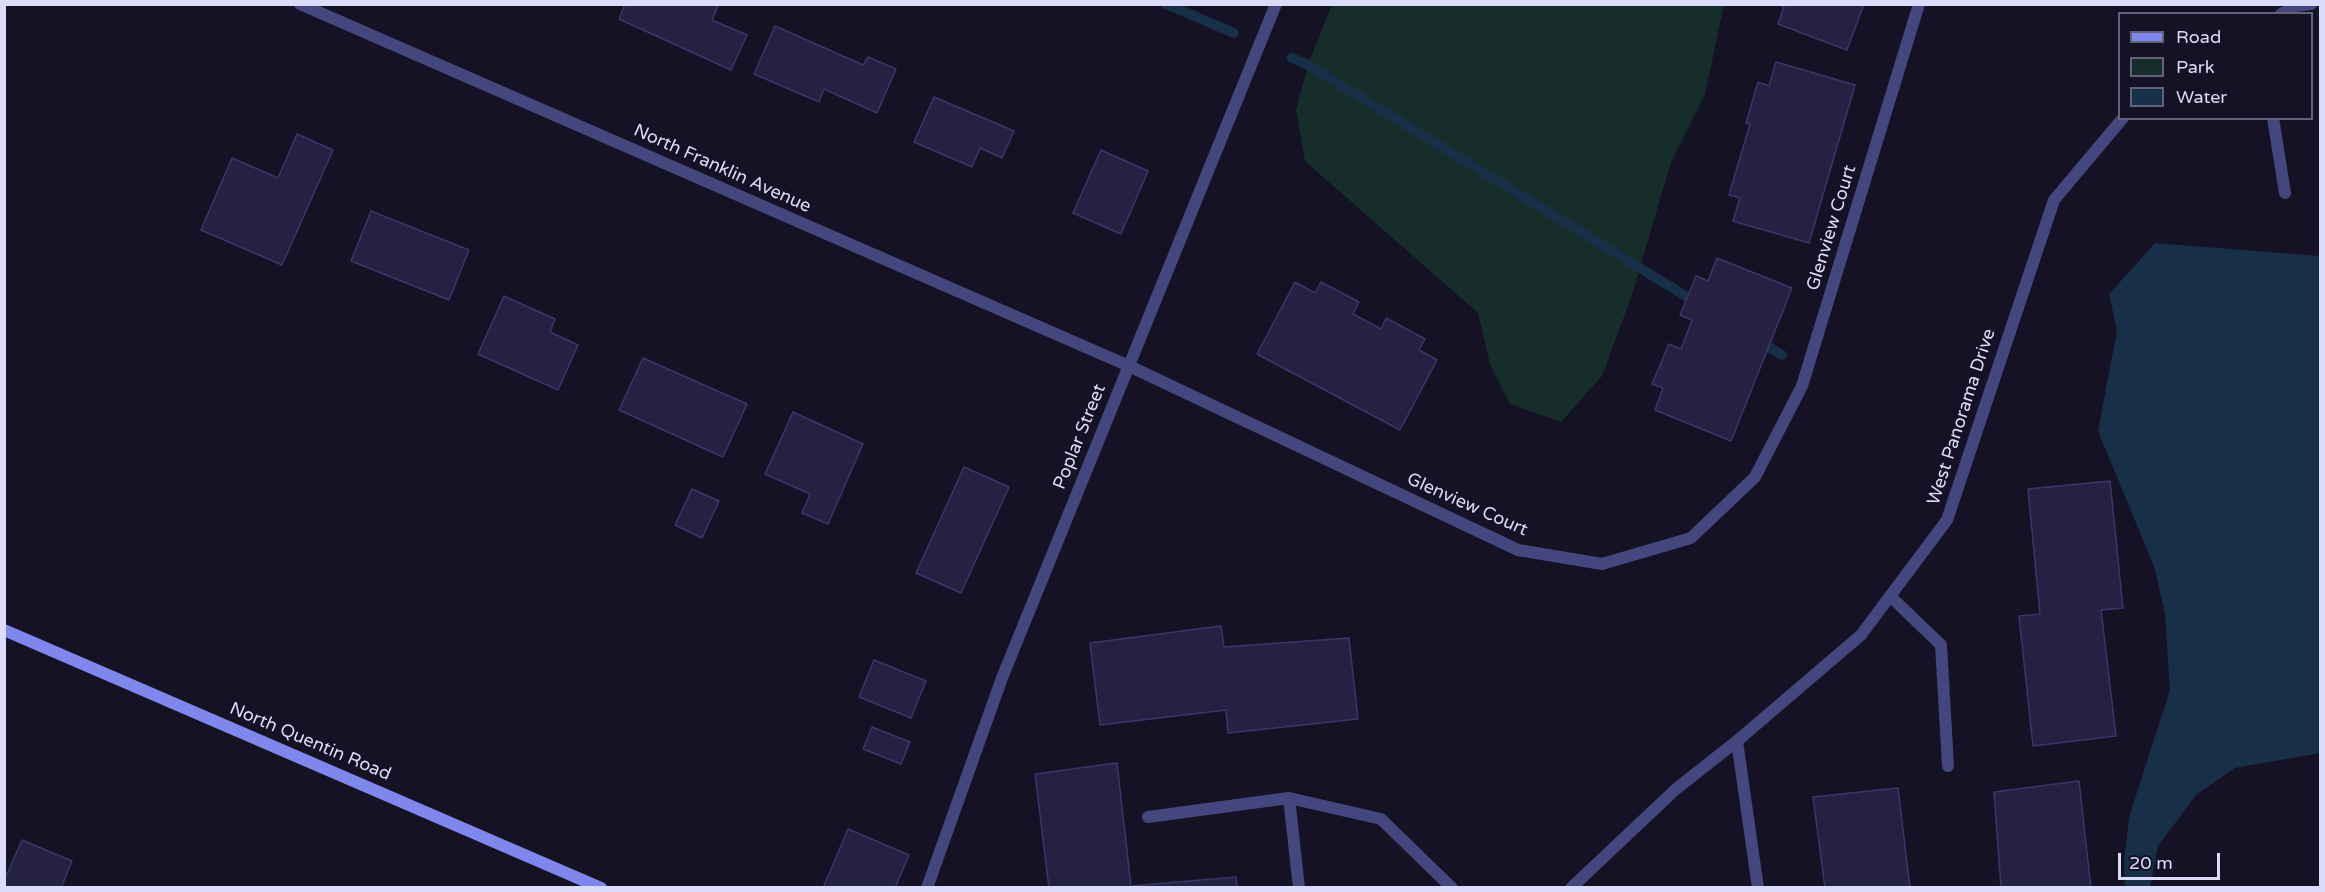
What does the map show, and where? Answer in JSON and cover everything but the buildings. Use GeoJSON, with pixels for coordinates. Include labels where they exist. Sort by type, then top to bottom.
{"type":"FeatureCollection","features":[{"type":"Feature","properties":{"kind":"main road","name":"North Quentin Road"},"geometry":{"type":"LineString","coordinates":[[4,630],[601,888]]}},
{"type":"Feature","properties":{"kind":"street","name":"North Franklin Avenue"},"geometry":{"type":"LineString","coordinates":[[300,4],[1129,366]]}},
{"type":"Feature","properties":{"kind":"street","name":"Poplar Street"},"geometry":{"type":"LineString","coordinates":[[927,888],[1002,678],[1276,4]]}},
{"type":"Feature","properties":{"kind":"street","name":"Glenview Court"},"geometry":{"type":"LineString","coordinates":[[1129,366],[1518,550],[1602,564],[1691,538],[1755,477],[1802,386],[1919,4]]}},
{"type":"Feature","properties":{"kind":"street"},"geometry":{"type":"LineString","coordinates":[[2285,12],[2296,6],[2311,4]]}},
{"type":"Feature","properties":{"kind":"street","name":"West Panorama Drive"},"geometry":{"type":"LineString","coordinates":[[1571,888],[1676,789],[1737,741],[1861,634],[1947,520],[2054,200],[2121,120]]}},
{"type":"Feature","properties":{"kind":"street"},"geometry":{"type":"LineString","coordinates":[[2273,120],[2285,193]]}},
{"type":"Feature","properties":{"kind":"street"},"geometry":{"type":"LineString","coordinates":[[1890,596],[1941,645],[1948,766]]}},
{"type":"Feature","properties":{"kind":"street"},"geometry":{"type":"LineString","coordinates":[[1737,741],[1758,888]]}},
{"type":"Feature","properties":{"kind":"street"},"geometry":{"type":"LineString","coordinates":[[1289,798],[1299,888]]}},
{"type":"Feature","properties":{"kind":"street"},"geometry":{"type":"LineString","coordinates":[[1148,817],[1289,798],[1381,819],[1452,888]]}},
{"type":"Feature","properties":{"kind":"green space"},"geometry":{"type":"Polygon","coordinates":[[[1332,4],[1724,5],[1705,94],[1671,162],[1632,295],[1602,376],[1561,422],[1510,404],[1490,364],[1478,313],[1305,161],[1296,110],[1308,65],[1332,4]]]}},
{"type":"Feature","properties":{"kind":"water"},"geometry":{"type":"Polygon","coordinates":[[[2155,243],[2320,256],[2320,753],[2235,768],[2196,795],[2158,846],[2150,887],[2125,888],[2124,862],[2129,817],[2170,690],[2165,614],[2155,569],[2098,431],[2117,331],[2109,294],[2155,243]]]}},
{"type":"Feature","properties":{"kind":"waterway"},"geometry":{"type":"LineString","coordinates":[[1166,4],[1234,33]]}},
{"type":"Feature","properties":{"kind":"waterway"},"geometry":{"type":"LineString","coordinates":[[1292,58],[1308,65],[1697,303]]}},
{"type":"Feature","properties":{"kind":"waterway"},"geometry":{"type":"LineString","coordinates":[[1757,340],[1782,355]]}}]}
